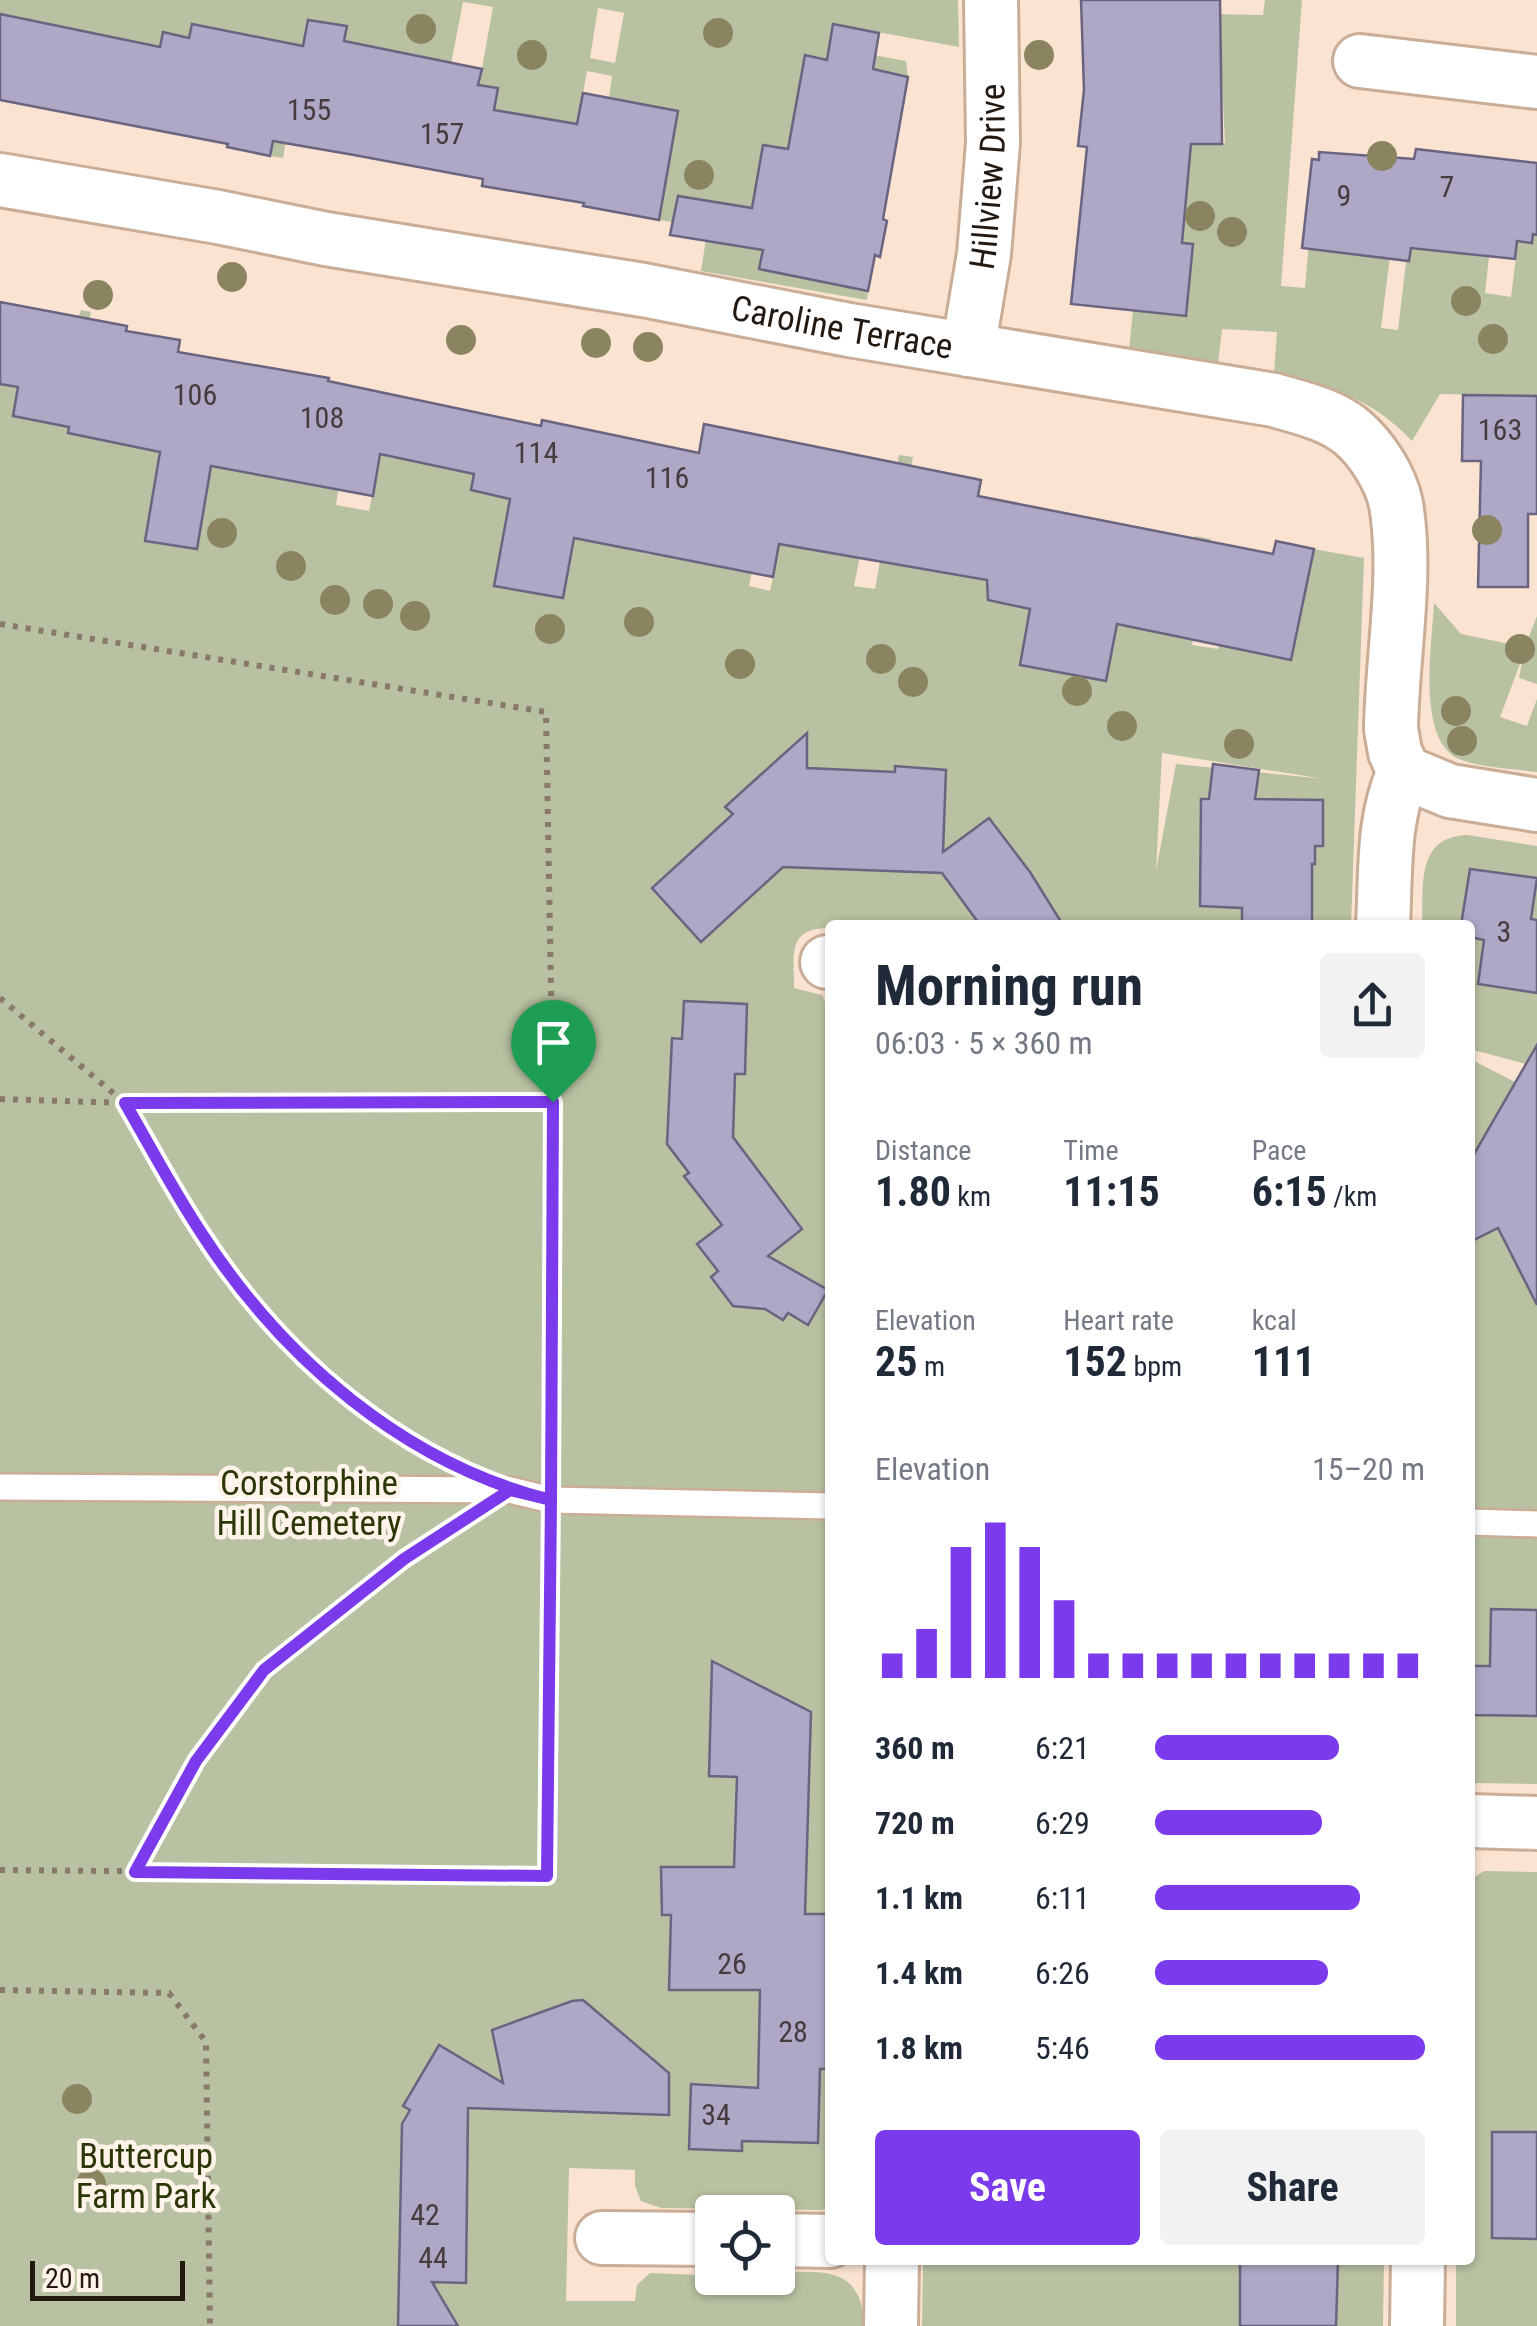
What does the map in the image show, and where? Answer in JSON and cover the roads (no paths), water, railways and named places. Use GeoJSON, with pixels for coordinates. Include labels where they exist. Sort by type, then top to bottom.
{"type":"FeatureCollection","features":[{"type":"Feature","properties":{"kind":"street","name":"Hillview Drive"},"geometry":{"type":"LineString","coordinates":[[968,350],[984,254],[993,143],[992,0]]}},
{"type":"Feature","properties":{"kind":"street"},"geometry":{"type":"LineString","coordinates":[[1360,61],[1537,82]]}},
{"type":"Feature","properties":{"kind":"street","name":"Caroline Terrace"},"geometry":{"type":"LineString","coordinates":[[0,180],[1274,400],[1322,414],[1354,434],[1388,481],[1396,502],[1398,574],[1391,704],[1400,762]]}},
{"type":"Feature","properties":{"kind":"street"},"geometry":{"type":"LineString","coordinates":[[1384,920],[1388,818],[1400,762],[1450,791],[1537,805]]}},
{"type":"Feature","properties":{"kind":"street"},"geometry":{"type":"LineString","coordinates":[[1475,1822],[1537,1823]]}},
{"type":"Feature","properties":{"kind":"street"},"geometry":{"type":"LineString","coordinates":[[602,2235],[695,2239]]}},
{"type":"Feature","properties":{"kind":"street"},"geometry":{"type":"LineString","coordinates":[[795,2240],[825,2241]]}},
{"type":"Feature","properties":{"kind":"street"},"geometry":{"type":"LineString","coordinates":[[891,2326],[892,2265]]}},
{"type":"Feature","properties":{"kind":"street"},"geometry":{"type":"LineString","coordinates":[[1417,2326],[1418,2265]]}},
{"type":"Feature","properties":{"kind":"lane"},"geometry":{"type":"LineString","coordinates":[[0,1486],[510,1490],[551,1500],[825,1506]]}},
{"type":"Feature","properties":{"kind":"lane"},"geometry":{"type":"LineString","coordinates":[[1475,1522],[1537,1524]]}},
{"type":"Feature","properties":{"kind":"park label","name":"Corstorphine Hill Cemetery"},"geometry":{"type":"Point","coordinates":[309,1503]}},
{"type":"Feature","properties":{"kind":"park label","name":"Buttercup Farm Park"},"geometry":{"type":"Point","coordinates":[146,2176]}}]}
